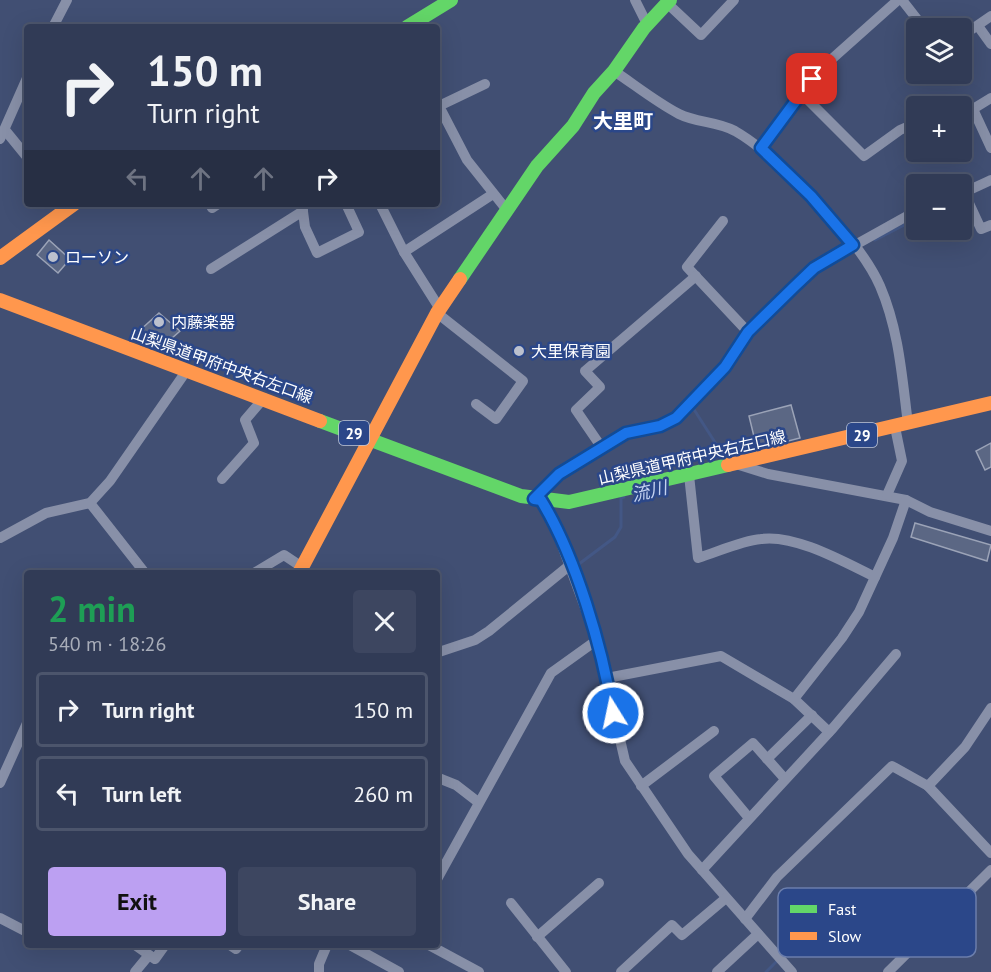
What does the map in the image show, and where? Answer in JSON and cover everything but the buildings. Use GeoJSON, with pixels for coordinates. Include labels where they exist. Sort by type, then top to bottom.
{"type":"FeatureCollection","features":[{"type":"Feature","properties":{"kind":"main road"},"geometry":{"type":"LineString","coordinates":[[412,24],[452,0]]}},
{"type":"Feature","properties":{"kind":"main road"},"geometry":{"type":"LineString","coordinates":[[301,570],[439,311],[537,166],[573,126],[594,93],[615,71],[647,24],[669,2]]}},
{"type":"Feature","properties":{"kind":"main road"},"geometry":{"type":"LineString","coordinates":[[0,258],[67,207]]}},
{"type":"Feature","properties":{"kind":"main road","name":"山梨県道甲府中央右左口線"},"geometry":{"type":"LineString","coordinates":[[0,300],[538,500],[569,502],[690,480],[717,468],[991,403]]}},
{"type":"Feature","properties":{"kind":"street"},"geometry":{"type":"LineString","coordinates":[[55,24],[67,0]]}},
{"type":"Feature","properties":{"kind":"street"},"geometry":{"type":"LineString","coordinates":[[634,0],[647,24]]}},
{"type":"Feature","properties":{"kind":"street"},"geometry":{"type":"LineString","coordinates":[[669,2],[701,35],[734,0]]}},
{"type":"Feature","properties":{"kind":"street"},"geometry":{"type":"LineString","coordinates":[[761,148],[800,92],[843,47],[900,0],[915,18]]}},
{"type":"Feature","properties":{"kind":"street"},"geometry":{"type":"LineString","coordinates":[[972,30],[991,16]]}},
{"type":"Feature","properties":{"kind":"street"},"geometry":{"type":"LineString","coordinates":[[978,26],[991,44]]}},
{"type":"Feature","properties":{"kind":"street"},"geometry":{"type":"LineString","coordinates":[[615,71],[678,113],[693,119],[712,121],[761,148],[811,196],[870,267],[896,334],[902,461],[887,495]]}},
{"type":"Feature","properties":{"kind":"street"},"geometry":{"type":"LineString","coordinates":[[440,106],[485,84]]}},
{"type":"Feature","properties":{"kind":"street"},"geometry":{"type":"LineString","coordinates":[[24,85],[3,135],[24,154]]}},
{"type":"Feature","properties":{"kind":"street"},"geometry":{"type":"LineString","coordinates":[[800,92],[864,156],[906,127]]}},
{"type":"Feature","properties":{"kind":"street"},"geometry":{"type":"LineString","coordinates":[[991,98],[973,109],[991,148]]}},
{"type":"Feature","properties":{"kind":"street"},"geometry":{"type":"LineString","coordinates":[[440,108],[467,160],[506,209]]}},
{"type":"Feature","properties":{"kind":"street"},"geometry":{"type":"LineString","coordinates":[[972,187],[991,180]]}},
{"type":"Feature","properties":{"kind":"street"},"geometry":{"type":"LineString","coordinates":[[404,252],[494,194]]}},
{"type":"Feature","properties":{"kind":"street"},"geometry":{"type":"LineString","coordinates":[[211,269],[302,208],[304,227],[317,253],[359,232],[347,207]]}},
{"type":"Feature","properties":{"kind":"street"},"geometry":{"type":"LineString","coordinates":[[382,207],[404,252],[439,311],[523,381],[496,418],[476,404]]}},
{"type":"Feature","properties":{"kind":"street"},"geometry":{"type":"LineString","coordinates":[[972,210],[981,229],[991,225]]}},
{"type":"Feature","properties":{"kind":"street"},"geometry":{"type":"LineString","coordinates":[[778,956],[702,870],[641,786],[621,749],[597,640],[554,521],[538,500],[559,474],[602,447],[626,433],[660,426],[676,418],[725,367],[748,332],[814,268],[906,218]]}},
{"type":"Feature","properties":{"kind":"street"},"geometry":{"type":"LineString","coordinates":[[723,221],[687,267],[748,332]]}},
{"type":"Feature","properties":{"kind":"street"},"geometry":{"type":"LineString","coordinates":[[602,447],[576,410],[600,387],[585,371],[696,276]]}},
{"type":"Feature","properties":{"kind":"street"},"geometry":{"type":"LineString","coordinates":[[0,538],[46,513],[90,503],[110,481],[187,370]]}},
{"type":"Feature","properties":{"kind":"street"},"geometry":{"type":"LineString","coordinates":[[222,479],[254,443],[245,420],[264,398]]}},
{"type":"Feature","properties":{"kind":"street"},"geometry":{"type":"LineString","coordinates":[[734,464],[768,474],[887,495],[906,500],[930,512],[991,531]]}},
{"type":"Feature","properties":{"kind":"street"},"geometry":{"type":"LineString","coordinates":[[690,480],[698,558],[761,538],[820,549],[875,577]]}},
{"type":"Feature","properties":{"kind":"street"},"geometry":{"type":"LineString","coordinates":[[794,699],[842,638],[859,612],[906,500]]}},
{"type":"Feature","properties":{"kind":"street"},"geometry":{"type":"LineString","coordinates":[[90,503],[143,570]]}},
{"type":"Feature","properties":{"kind":"street"},"geometry":{"type":"LineString","coordinates":[[259,570],[284,555],[301,570]]}},
{"type":"Feature","properties":{"kind":"street"},"geometry":{"type":"LineString","coordinates":[[440,652],[475,640],[489,631],[570,566]]}},
{"type":"Feature","properties":{"kind":"street"},"geometry":{"type":"LineString","coordinates":[[440,873],[550,673],[597,640]]}},
{"type":"Feature","properties":{"kind":"street"},"geometry":{"type":"LineString","coordinates":[[702,870],[829,732],[896,654]]}},
{"type":"Feature","properties":{"kind":"street"},"geometry":{"type":"LineString","coordinates":[[607,678],[721,656],[794,699],[829,732]]}},
{"type":"Feature","properties":{"kind":"street"},"geometry":{"type":"LineString","coordinates":[[928,786],[965,747],[991,708]]}},
{"type":"Feature","properties":{"kind":"street"},"geometry":{"type":"LineString","coordinates":[[767,759],[812,715]]}},
{"type":"Feature","properties":{"kind":"street"},"geometry":{"type":"LineString","coordinates":[[0,783],[24,730]]}},
{"type":"Feature","properties":{"kind":"street"},"geometry":{"type":"LineString","coordinates":[[641,786],[714,731]]}},
{"type":"Feature","properties":{"kind":"street"},"geometry":{"type":"LineString","coordinates":[[749,818],[714,776],[753,743],[785,779]]}},
{"type":"Feature","properties":{"kind":"street"},"geometry":{"type":"LineString","coordinates":[[745,919],[777,877],[892,766],[928,786],[991,853]]}},
{"type":"Feature","properties":{"kind":"street"},"geometry":{"type":"LineString","coordinates":[[440,779],[456,785],[478,802]]}},
{"type":"Feature","properties":{"kind":"street"},"geometry":{"type":"LineString","coordinates":[[973,888],[991,870]]}},
{"type":"Feature","properties":{"kind":"street"},"geometry":{"type":"LineString","coordinates":[[537,937],[599,883]]}},
{"type":"Feature","properties":{"kind":"street"},"geometry":{"type":"LineString","coordinates":[[621,972],[672,925],[682,935],[726,898]]}},
{"type":"Feature","properties":{"kind":"street"},"geometry":{"type":"LineString","coordinates":[[511,903],[566,972]]}},
{"type":"Feature","properties":{"kind":"street"},"geometry":{"type":"LineString","coordinates":[[0,918],[24,930]]}},
{"type":"Feature","properties":{"kind":"street"},"geometry":{"type":"LineString","coordinates":[[717,972],[758,934]]}},
{"type":"Feature","properties":{"kind":"street"},"geometry":{"type":"LineString","coordinates":[[139,948],[155,959],[163,948]]}},
{"type":"Feature","properties":{"kind":"street"},"geometry":{"type":"LineString","coordinates":[[319,972],[319,964],[326,948]]}},
{"type":"Feature","properties":{"kind":"street"},"geometry":{"type":"LineString","coordinates":[[355,948],[399,972]]}},
{"type":"Feature","properties":{"kind":"street"},"geometry":{"type":"LineString","coordinates":[[435,948],[479,972]]}},
{"type":"Feature","properties":{"kind":"street"},"geometry":{"type":"LineString","coordinates":[[135,972],[149,955]]}},
{"type":"Feature","properties":{"kind":"street"},"geometry":{"type":"LineString","coordinates":[[779,957],[792,972]]}},
{"type":"Feature","properties":{"kind":"street"},"geometry":{"type":"LineString","coordinates":[[888,972],[903,957]]}},
{"type":"Feature","properties":{"kind":"waterway","name":"流川"},"geometry":{"type":"LineString","coordinates":[[875,240],[906,224]]}},
{"type":"Feature","properties":{"kind":"waterway","name":"流川"},"geometry":{"type":"LineString","coordinates":[[748,341],[757,330]]}},
{"type":"Feature","properties":{"kind":"waterway","name":"流川"},"geometry":{"type":"LineString","coordinates":[[725,374],[693,408],[727,461]]}},
{"type":"Feature","properties":{"kind":"waterway","name":"流川"},"geometry":{"type":"LineString","coordinates":[[575,567],[615,537],[621,527],[621,498],[624,497]]}},
{"type":"Feature","properties":{"kind":"waterway","name":"流川"},"geometry":{"type":"LineString","coordinates":[[766,972],[779,959]]}},
{"type":"Feature","properties":{"kind":"traffic: fast"},"geometry":{"type":"LineString","coordinates":[[412,24],[451,0]]}},
{"type":"Feature","properties":{"kind":"traffic: fast"},"geometry":{"type":"LineString","coordinates":[[460,279],[537,166],[573,126],[594,93],[614,71],[644,28],[670,0]]}},
{"type":"Feature","properties":{"kind":"traffic: fast"},"geometry":{"type":"LineString","coordinates":[[320,421],[521,496],[569,502],[728,465]]}},
{"type":"Feature","properties":{"kind":"traffic: slow"},"geometry":{"type":"LineString","coordinates":[[0,258],[70,207]]}},
{"type":"Feature","properties":{"kind":"traffic: slow"},"geometry":{"type":"LineString","coordinates":[[301,570],[437,313],[460,279]]}},
{"type":"Feature","properties":{"kind":"traffic: slow"},"geometry":{"type":"LineString","coordinates":[[0,300],[320,421]]}},
{"type":"Feature","properties":{"kind":"traffic: slow"},"geometry":{"type":"LineString","coordinates":[[728,465],[991,403]]}},
{"type":"Feature","properties":{"kind":"place","name":"ローソン"},"geometry":{"type":"Point","coordinates":[53,257]}},
{"type":"Feature","properties":{"kind":"place","name":"内藤楽器"},"geometry":{"type":"Point","coordinates":[159,322]}},
{"type":"Feature","properties":{"kind":"place","name":"大里保育園"},"geometry":{"type":"Point","coordinates":[519,351]}},
{"type":"Feature","properties":{"kind":"district","name":"大里町"},"geometry":{"type":"Point","coordinates":[623,121]}},
{"type":"Feature","properties":{"kind":"route"},"geometry":{"type":"LineString","coordinates":[[613,713],[607,678],[585,604],[554,521],[541,500],[534,499],[559,474],[626,433],[660,426],[676,418],[725,367],[748,332],[795,286],[814,268],[853,245],[811,196],[761,148],[800,92],[812,79]]}}]}
